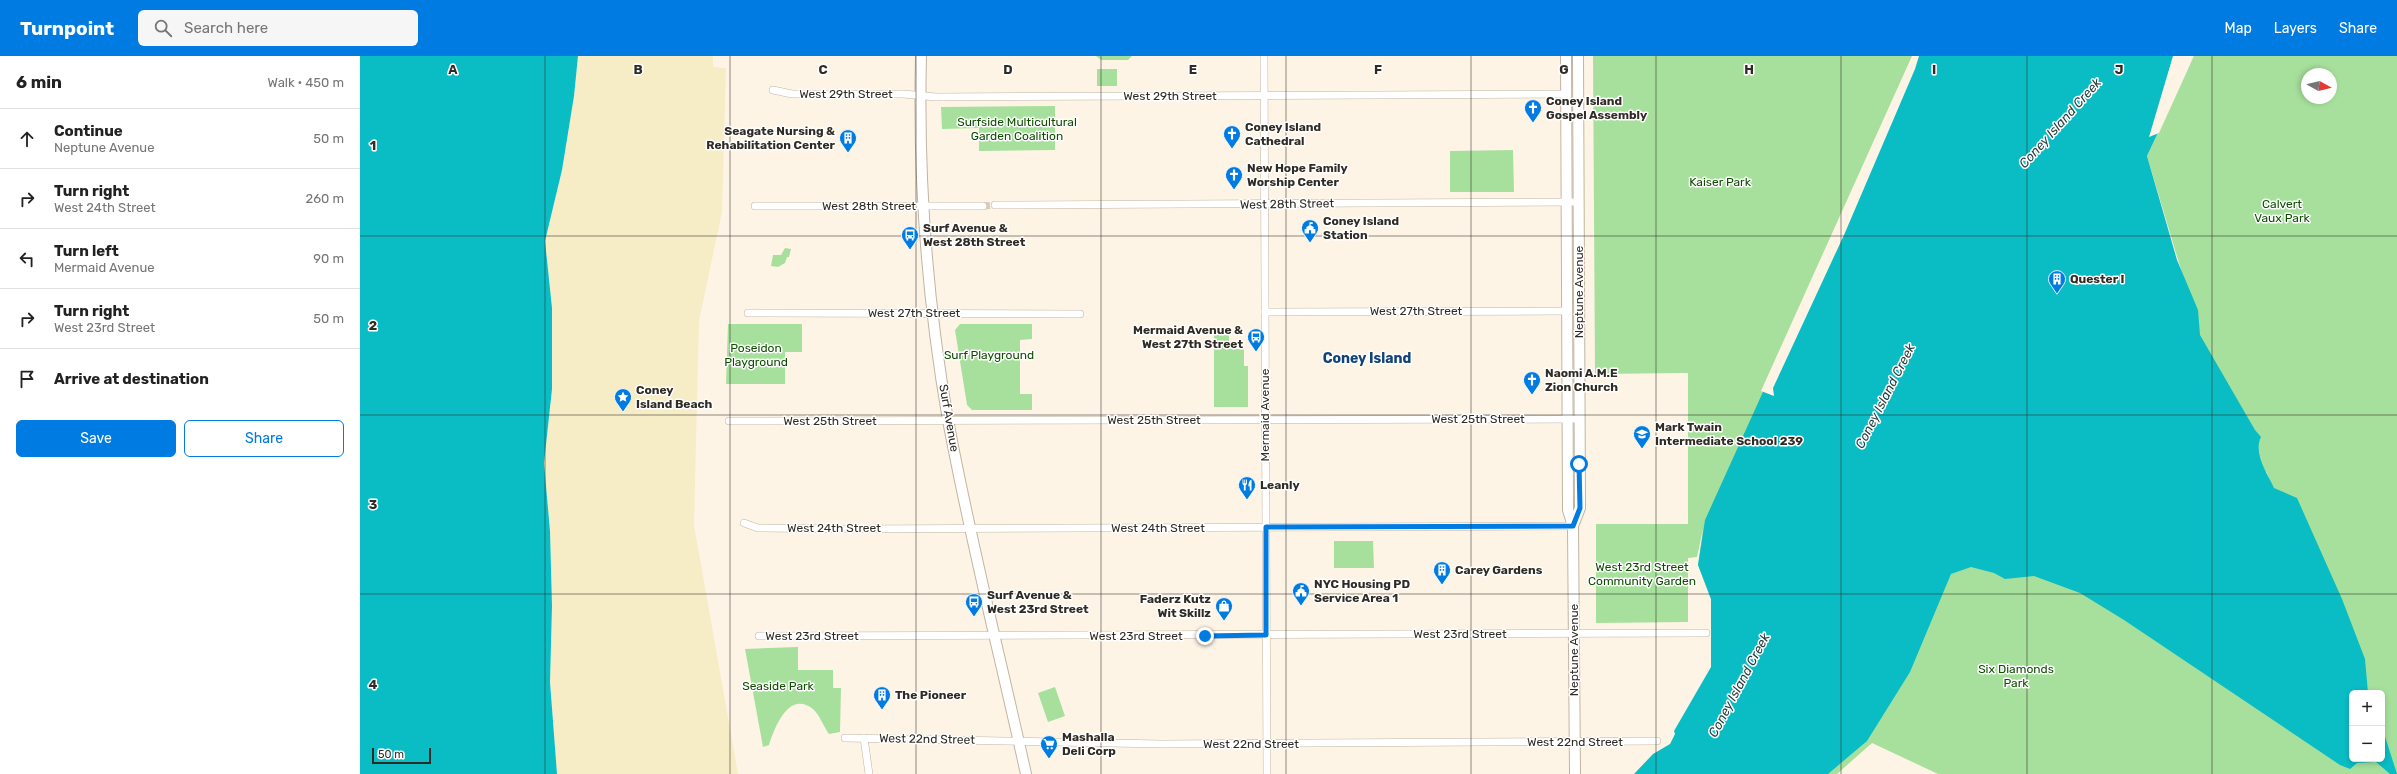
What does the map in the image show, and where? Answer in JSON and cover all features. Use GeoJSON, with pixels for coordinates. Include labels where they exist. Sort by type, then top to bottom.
{"type":"FeatureCollection","features":[{"type":"Feature","properties":{"kind":"main road","name":"Surf Avenue"},"geometry":{"type":"LineString","coordinates":[[921,56],[920,96],[923,205],[933,313],[948,421],[1026,774]]}},
{"type":"Feature","properties":{"kind":"main road","name":"Neptune Avenue"},"geometry":{"type":"LineString","coordinates":[[1566,56],[1568,510],[1573,526],[1575,774]]}},
{"type":"Feature","properties":{"kind":"main road","name":"Neptune Avenue"},"geometry":{"type":"LineString","coordinates":[[1573,526],[1580,508],[1578,56]]}},
{"type":"Feature","properties":{"kind":"street","name":"Mermaid Avenue"},"geometry":{"type":"LineString","coordinates":[[1264,56],[1267,774]]}},
{"type":"Feature","properties":{"kind":"street","name":"West 29th Street"},"geometry":{"type":"LineString","coordinates":[[773,90],[792,94],[920,96],[1566,94]]}},
{"type":"Feature","properties":{"kind":"street","name":"West 28th Street"},"geometry":{"type":"LineString","coordinates":[[995,206],[1579,202]]}},
{"type":"Feature","properties":{"kind":"street","name":"West 28th Street"},"geometry":{"type":"LineString","coordinates":[[755,206],[983,206]]}},
{"type":"Feature","properties":{"kind":"street","name":"West 27th Street"},"geometry":{"type":"LineString","coordinates":[[1265,312],[1568,311]]}},
{"type":"Feature","properties":{"kind":"street","name":"West 27th Street"},"geometry":{"type":"LineString","coordinates":[[748,313],[1080,314]]}},
{"type":"Feature","properties":{"kind":"street","name":"West 25th Street"},"geometry":{"type":"LineString","coordinates":[[729,421],[1579,419]]}},
{"type":"Feature","properties":{"kind":"street","name":"West 24th Street"},"geometry":{"type":"LineString","coordinates":[[744,523],[758,528],[1573,526]]}},
{"type":"Feature","properties":{"kind":"street","name":"West 23rd Street"},"geometry":{"type":"LineString","coordinates":[[758,636],[1706,633]]}},
{"type":"Feature","properties":{"kind":"street","name":"West 22nd Street"},"geometry":{"type":"LineString","coordinates":[[845,738],[1163,744],[1657,741]]}},
{"type":"Feature","properties":{"kind":"street"},"geometry":{"type":"LineString","coordinates":[[864,738],[869,774]]}},
{"type":"Feature","properties":{"kind":"green space"},"geometry":{"type":"Polygon","coordinates":[[[1096,56],[1132,56],[1128,60],[1101,60],[1096,56]]]}},
{"type":"Feature","properties":{"kind":"green space","name":"Kaiser Park"},"geometry":{"type":"Polygon","coordinates":[[[1593,56],[1915,56],[1711,613],[1711,599],[1698,565],[1703,529],[1697,557],[1688,558],[1688,622],[1596,623],[1596,524],[1688,524],[1688,373],[1595,374],[1593,56]]]}},
{"type":"Feature","properties":{"kind":"green space"},"geometry":{"type":"Polygon","coordinates":[[[2194,56],[2397,56],[2397,774],[1938,774],[1872,743],[1837,774],[1795,774],[1926,560],[2206,380],[2182,273],[2147,156],[2194,56]],[[2266,471],[2263,518],[2269,478],[2266,471]]]}},
{"type":"Feature","properties":{"kind":"green space"},"geometry":{"type":"Polygon","coordinates":[[[1097,69],[1117,69],[1117,86],[1097,86],[1097,69]]]}},
{"type":"Feature","properties":{"kind":"green space","name":"Surfside Multicultural Garden Coalition"},"geometry":{"type":"Polygon","coordinates":[[[1055,106],[1055,150],[979,151],[979,128],[942,129],[941,107],[1055,106]]]}},
{"type":"Feature","properties":{"kind":"green space"},"geometry":{"type":"Polygon","coordinates":[[[1513,150],[1514,192],[1450,192],[1450,151],[1513,150]]]}},
{"type":"Feature","properties":{"kind":"green space"},"geometry":{"type":"Polygon","coordinates":[[[785,248],[791,249],[789,257],[787,257],[785,263],[778,267],[771,266],[773,255],[781,255],[785,248]]]}},
{"type":"Feature","properties":{"kind":"green space","name":"Poseidon Playground"},"geometry":{"type":"Polygon","coordinates":[[[728,324],[802,324],[802,352],[785,352],[785,384],[726,384],[728,324]]]}},
{"type":"Feature","properties":{"kind":"green space","name":"Surf Playground"},"geometry":{"type":"Polygon","coordinates":[[[960,324],[1032,324],[1032,339],[1020,340],[1020,394],[1032,394],[1032,410],[972,410],[967,405],[955,330],[960,324]]]}},
{"type":"Feature","properties":{"kind":"green space"},"geometry":{"type":"Polygon","coordinates":[[[1214,335],[1229,335],[1229,342],[1236,342],[1236,349],[1244,349],[1244,366],[1248,366],[1248,407],[1214,407],[1214,335]]]}},
{"type":"Feature","properties":{"kind":"green space"},"geometry":{"type":"Polygon","coordinates":[[[1334,541],[1373,541],[1374,568],[1334,568],[1334,541]]]}},
{"type":"Feature","properties":{"kind":"green space","name":"Seaside Park"},"geometry":{"type":"Polygon","coordinates":[[[798,647],[798,670],[833,670],[833,688],[841,688],[840,732],[829,734],[814,710],[805,705],[797,704],[790,707],[784,713],[779,720],[769,745],[763,747],[745,649],[798,647]]]}},
{"type":"Feature","properties":{"kind":"green space"},"geometry":{"type":"Polygon","coordinates":[[[1055,687],[1065,716],[1048,722],[1038,693],[1055,687]]]}},
{"type":"Feature","properties":{"kind":"sand","name":"Coney Island Beach"},"geometry":{"type":"Polygon","coordinates":[[[578,56],[713,56],[713,67],[726,68],[722,212],[699,321],[694,525],[738,774],[557,774],[550,682],[552,606],[550,531],[544,463],[552,389],[552,308],[545,241],[562,170],[574,96],[578,56]]]}},
{"type":"Feature","properties":{"kind":"water"},"geometry":{"type":"Polygon","coordinates":[[[360,56],[578,56],[574,96],[562,170],[545,241],[552,308],[552,389],[544,463],[550,531],[552,606],[550,682],[557,774],[360,774],[360,56]]]}},
{"type":"Feature","properties":{"kind":"water","name":"Coney Island Creek"},"geometry":{"type":"Polygon","coordinates":[[[1915,56],[2194,56],[2147,156],[2177,260],[2198,310],[2200,335],[2255,430],[2261,437],[2259,443],[2260,456],[2274,488],[2297,498],[2342,599],[2365,659],[2368,690],[2349,690],[2349,762],[2376,762],[2357,763],[2350,769],[2340,765],[2124,620],[2080,593],[2034,576],[2005,579],[1994,573],[1971,567],[1951,574],[1910,672],[1867,741],[1828,774],[1634,774],[1653,754],[1670,744],[1675,734],[1674,731],[1711,667],[1711,599],[1698,565],[1705,520],[1915,56]]]}},
{"type":"Feature","properties":{"kind":"water"},"geometry":{"type":"Polygon","coordinates":[[[2385,736],[2397,774],[2390,774],[2376,762],[2385,762],[2385,736]]]}},
{"type":"Feature","properties":{"kind":"pier"},"geometry":{"type":"Polygon","coordinates":[[[1912,56],[1919,56],[1915,69],[1844,235],[1773,388],[1774,396],[1761,391],[1912,56]]]}},
{"type":"Feature","properties":{"kind":"pier"},"geometry":{"type":"Polygon","coordinates":[[[2173,56],[2194,56],[2159,133],[2149,137],[2173,56]]]}},
{"type":"Feature","properties":{"kind":"tunnel"},"geometry":{"type":"LineString","coordinates":[[983,206],[995,205]]}},
{"type":"Feature","properties":{"kind":"place","name":"Coney Island Gospel Assembly"},"geometry":{"type":"Point","coordinates":[1533,123]}},
{"type":"Feature","properties":{"kind":"place","name":"Coney Island Cathedral"},"geometry":{"type":"Point","coordinates":[1232,149]}},
{"type":"Feature","properties":{"kind":"place","name":"Seagate Nursing & Rehabilitation Center"},"geometry":{"type":"Point","coordinates":[848,153]}},
{"type":"Feature","properties":{"kind":"place","name":"New Hope Family Worship Center"},"geometry":{"type":"Point","coordinates":[1234,190]}},
{"type":"Feature","properties":{"kind":"place","name":"Coney Island Station"},"geometry":{"type":"Point","coordinates":[1310,243]}},
{"type":"Feature","properties":{"kind":"place","name":"Surf Avenue & West 28th Street"},"geometry":{"type":"Point","coordinates":[910,250]}},
{"type":"Feature","properties":{"kind":"place","name":"Quester I"},"geometry":{"type":"Point","coordinates":[2057,294]}},
{"type":"Feature","properties":{"kind":"place","name":"Mermaid Avenue & West 27th Street"},"geometry":{"type":"Point","coordinates":[1256,352]}},
{"type":"Feature","properties":{"kind":"place","name":"Naomi A.M.E Zion Church"},"geometry":{"type":"Point","coordinates":[1532,395]}},
{"type":"Feature","properties":{"kind":"place","name":"Coney Island Beach"},"geometry":{"type":"Point","coordinates":[623,412]}},
{"type":"Feature","properties":{"kind":"place","name":"Mark Twain Intermediate School 239"},"geometry":{"type":"Point","coordinates":[1642,449]}},
{"type":"Feature","properties":{"kind":"place","name":"Leanly"},"geometry":{"type":"Point","coordinates":[1247,500]}},
{"type":"Feature","properties":{"kind":"place","name":"Carey Gardens"},"geometry":{"type":"Point","coordinates":[1442,585]}},
{"type":"Feature","properties":{"kind":"place","name":"NYC Housing PD Service Area 1"},"geometry":{"type":"Point","coordinates":[1301,606]}},
{"type":"Feature","properties":{"kind":"place","name":"Surf Avenue & West 23rd Street"},"geometry":{"type":"Point","coordinates":[974,617]}},
{"type":"Feature","properties":{"kind":"place","name":"Faderz Kutz Wit Skillz"},"geometry":{"type":"Point","coordinates":[1224,621]}},
{"type":"Feature","properties":{"kind":"place","name":"The Pioneer"},"geometry":{"type":"Point","coordinates":[882,710]}},
{"type":"Feature","properties":{"kind":"place","name":"Mashalla Deli Corp"},"geometry":{"type":"Point","coordinates":[1049,759]}},
{"type":"Feature","properties":{"kind":"district","name":"Coney Island"},"geometry":{"type":"Point","coordinates":[1367,358]}},
{"type":"Feature","properties":{"kind":"route"},"geometry":{"type":"LineString","coordinates":[[1205,636],[1266,635],[1266,527],[1573,526],[1580,508],[1579,464]]}},
{"type":"Feature","properties":{"kind":"park label","name":"Calvert Vaux Park"},"geometry":{"type":"Point","coordinates":[2282,211]}},
{"type":"Feature","properties":{"kind":"park label","name":"West 23rd Street Community Garden"},"geometry":{"type":"Point","coordinates":[1642,574]}},
{"type":"Feature","properties":{"kind":"park label","name":"Six Diamonds Park"},"geometry":{"type":"Point","coordinates":[2016,676]}}]}
